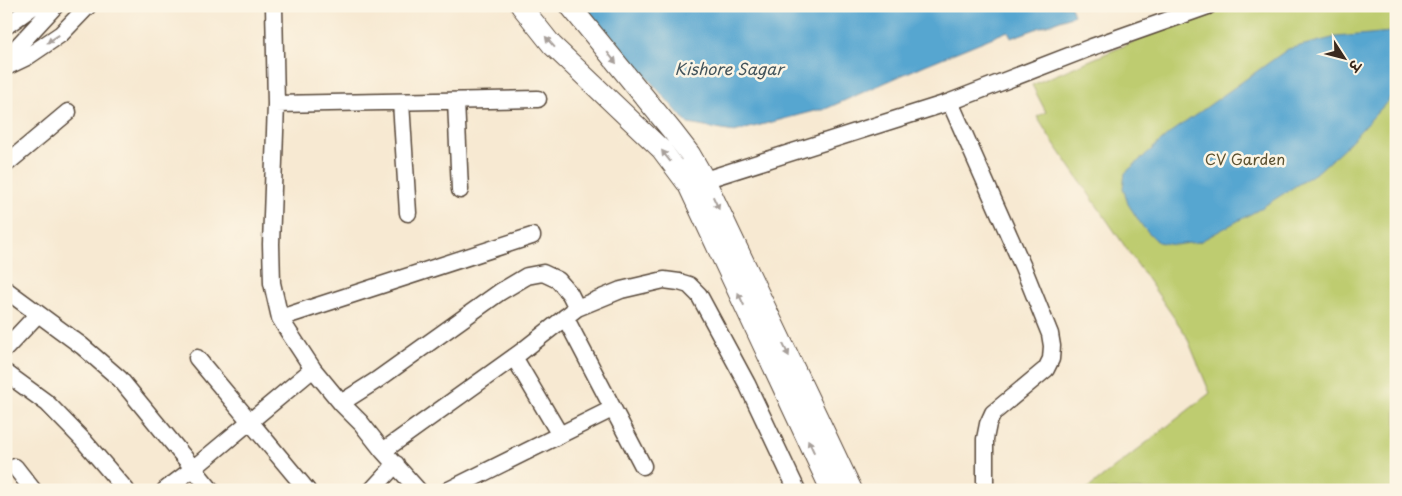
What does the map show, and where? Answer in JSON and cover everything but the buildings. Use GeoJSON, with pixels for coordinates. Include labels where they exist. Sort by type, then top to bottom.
{"type":"FeatureCollection","features":[{"type":"Feature","properties":{"kind":"main road"},"geometry":{"type":"LineString","coordinates":[[521,6],[552,45],[696,182],[852,490]]}},
{"type":"Feature","properties":{"kind":"main road"},"geometry":{"type":"LineString","coordinates":[[570,6],[690,154],[696,182],[831,490]]}},
{"type":"Feature","properties":{"kind":"street"},"geometry":{"type":"LineString","coordinates":[[6,26],[34,6]]}},
{"type":"Feature","properties":{"kind":"street"},"geometry":{"type":"LineString","coordinates":[[6,59],[55,6]]}},
{"type":"Feature","properties":{"kind":"street"},"geometry":{"type":"LineString","coordinates":[[6,67],[61,34],[88,6]]}},
{"type":"Feature","properties":{"kind":"street"},"geometry":{"type":"LineString","coordinates":[[274,6],[276,104],[271,244],[272,284],[280,318],[313,369],[418,490]]}},
{"type":"Feature","properties":{"kind":"street"},"geometry":{"type":"LineString","coordinates":[[696,182],[950,102],[1092,47],[1208,6]]}},
{"type":"Feature","properties":{"kind":"street"},"geometry":{"type":"LineString","coordinates":[[276,104],[538,99]]}},
{"type":"Feature","properties":{"kind":"street"},"geometry":{"type":"LineString","coordinates":[[456,101],[460,190]]}},
{"type":"Feature","properties":{"kind":"street"},"geometry":{"type":"LineString","coordinates":[[401,102],[408,213]]}},
{"type":"Feature","properties":{"kind":"street"},"geometry":{"type":"LineString","coordinates":[[950,102],[1023,267],[1050,334],[1052,346],[1051,359],[1046,368],[993,413],[988,424],[985,439],[985,490]]}},
{"type":"Feature","properties":{"kind":"street"},"geometry":{"type":"LineString","coordinates":[[6,164],[68,112]]}},
{"type":"Feature","properties":{"kind":"street"},"geometry":{"type":"LineString","coordinates":[[280,318],[532,236]]}},
{"type":"Feature","properties":{"kind":"street"},"geometry":{"type":"LineString","coordinates":[[341,403],[377,380],[500,292],[527,276],[543,273],[558,280],[570,294],[571,312],[612,409],[643,466]]}},
{"type":"Feature","properties":{"kind":"street"},"geometry":{"type":"LineString","coordinates":[[383,451],[514,357],[571,312],[621,290],[664,280],[689,285],[699,295],[738,368],[797,490]]}},
{"type":"Feature","properties":{"kind":"street"},"geometry":{"type":"LineString","coordinates":[[6,290],[82,346],[120,379],[211,490]]}},
{"type":"Feature","properties":{"kind":"street"},"geometry":{"type":"LineString","coordinates":[[6,348],[38,314]]}},
{"type":"Feature","properties":{"kind":"street"},"geometry":{"type":"LineString","coordinates":[[514,357],[560,435]]}},
{"type":"Feature","properties":{"kind":"street"},"geometry":{"type":"LineString","coordinates":[[197,358],[307,490]]}},
{"type":"Feature","properties":{"kind":"street"},"geometry":{"type":"LineString","coordinates":[[165,490],[313,369]]}},
{"type":"Feature","properties":{"kind":"street"},"geometry":{"type":"LineString","coordinates":[[6,373],[47,404],[83,440],[126,490]]}},
{"type":"Feature","properties":{"kind":"street"},"geometry":{"type":"LineString","coordinates":[[449,490],[612,409]]}},
{"type":"Feature","properties":{"kind":"street"},"geometry":{"type":"LineString","coordinates":[[372,490],[396,464]]}},
{"type":"Feature","properties":{"kind":"street"},"geometry":{"type":"LineString","coordinates":[[15,467],[32,490]]}},
{"type":"Feature","properties":{"kind":"green space","name":"CV Garden"},"geometry":{"type":"Polygon","coordinates":[[[1220,6],[1396,6],[1396,490],[1086,490],[1210,393],[1186,335],[1037,117],[1046,112],[1032,85],[1220,6]]]}},
{"type":"Feature","properties":{"kind":"water","name":"Kishore Sagar"},"geometry":{"type":"Polygon","coordinates":[[[584,6],[1071,6],[1074,15],[1011,38],[1008,31],[823,110],[734,132],[688,124],[584,6]]]}},
{"type":"Feature","properties":{"kind":"water"},"geometry":{"type":"Polygon","coordinates":[[[1396,33],[1396,89],[1387,102],[1349,143],[1319,171],[1258,210],[1199,242],[1174,245],[1158,242],[1143,227],[1128,204],[1123,188],[1125,173],[1169,134],[1288,49],[1336,37],[1396,33]]]}}]}
